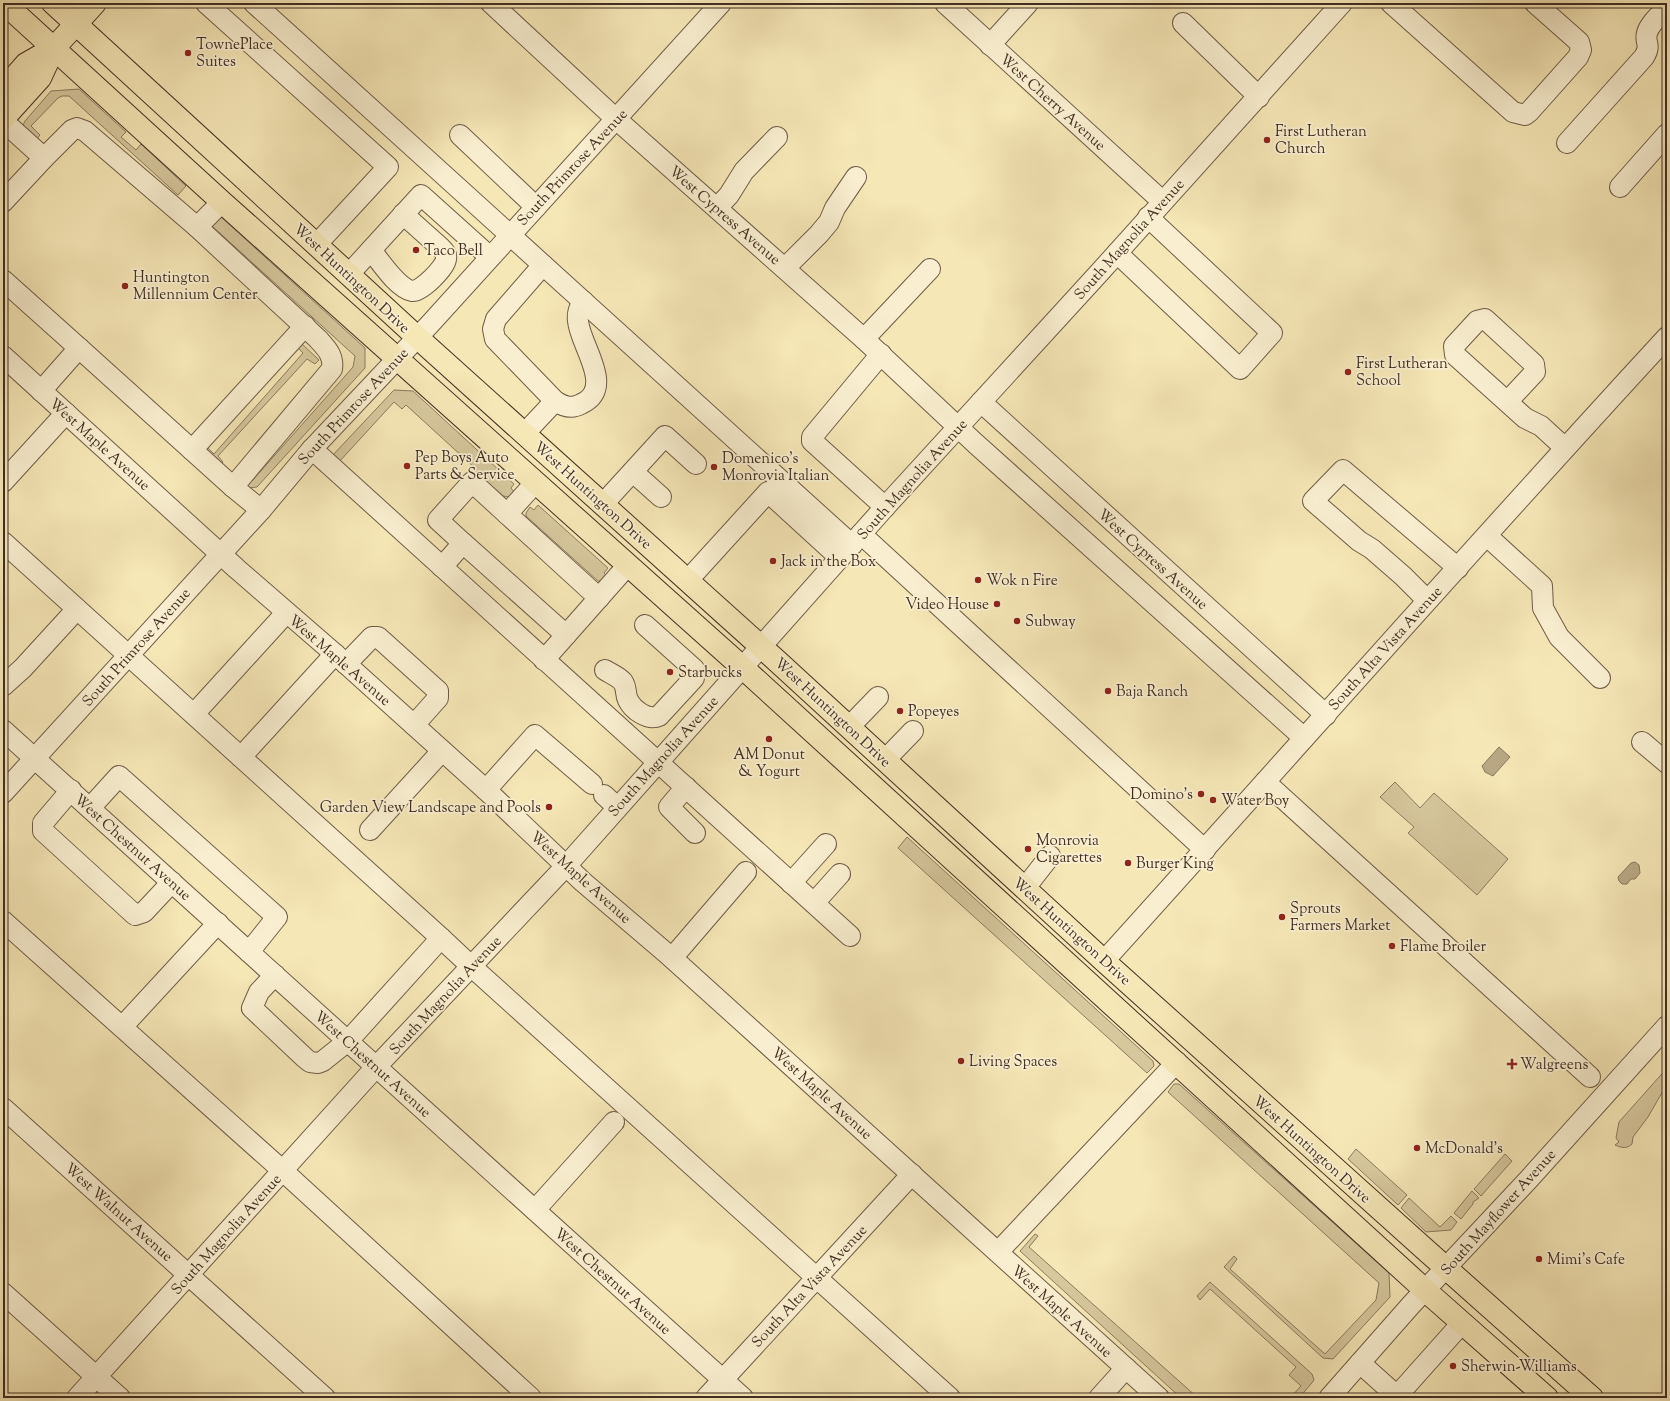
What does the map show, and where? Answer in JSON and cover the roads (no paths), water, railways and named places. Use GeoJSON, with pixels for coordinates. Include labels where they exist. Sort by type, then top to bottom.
{"type":"FeatureCollection","features":[{"type":"Feature","properties":{"kind":"main road","name":"West Huntington Drive"},"geometry":{"type":"LineString","coordinates":[[4,3],[222,202],[742,667],[1177,1062],[1462,1323],[1536,1394]]}},
{"type":"Feature","properties":{"kind":"main road","name":"West Huntington Drive"},"geometry":{"type":"LineString","coordinates":[[53,3],[418,338],[761,646],[1104,961],[1446,1269],[1592,1398]]}},
{"type":"Feature","properties":{"kind":"main road"},"geometry":{"type":"LineString","coordinates":[[3,120],[40,78],[54,48],[95,3]]}},
{"type":"Feature","properties":{"kind":"main road"},"geometry":{"type":"LineString","coordinates":[[3,90],[26,64],[54,48]]}},
{"type":"Feature","properties":{"kind":"main road"},"geometry":{"type":"LineString","coordinates":[[1014,915],[1039,923],[1080,961],[1104,961]]}},
{"type":"Feature","properties":{"kind":"main road"},"geometry":{"type":"LineString","coordinates":[[1141,1030],[1158,1032],[1173,1042],[1216,1080],[1227,1081],[1234,1078]]}},
{"type":"Feature","properties":{"kind":"street"},"geometry":{"type":"LineString","coordinates":[[206,3],[388,167],[316,244]]}},
{"type":"Feature","properties":{"kind":"street"},"geometry":{"type":"LineString","coordinates":[[254,3],[851,545],[1205,850]]}},
{"type":"Feature","properties":{"kind":"street","name":"West Cypress Avenue"},"geometry":{"type":"LineString","coordinates":[[491,3],[616,120],[881,354],[958,428],[1304,738]]}},
{"type":"Feature","properties":{"kind":"street","name":"South Primrose Avenue"},"geometry":{"type":"LineString","coordinates":[[3,793],[261,510],[312,449],[418,338],[721,3]]}},
{"type":"Feature","properties":{"kind":"street","name":"West Cherry Avenue"},"geometry":{"type":"LineString","coordinates":[[945,3],[1162,201]]}},
{"type":"Feature","properties":{"kind":"street"},"geometry":{"type":"LineString","coordinates":[[990,45],[1028,3]]}},
{"type":"Feature","properties":{"kind":"street","name":"South Magnolia Avenue"},"geometry":{"type":"LineString","coordinates":[[77,1398],[376,1067],[566,866],[604,795],[658,763],[885,507],[1117,253],[1162,201],[1342,3]]}},
{"type":"Feature","properties":{"kind":"street"},"geometry":{"type":"LineString","coordinates":[[1391,3],[1513,112],[1525,114],[1529,112],[1578,57],[1581,50],[1579,42],[1535,3]]}},
{"type":"Feature","properties":{"kind":"street"},"geometry":{"type":"LineString","coordinates":[[1567,143],[1644,57],[1649,48],[1647,34],[1650,26],[1667,8]]}},
{"type":"Feature","properties":{"kind":"street"},"geometry":{"type":"LineString","coordinates":[[1183,23],[1259,96]]}},
{"type":"Feature","properties":{"kind":"street"},"geometry":{"type":"LineString","coordinates":[[3,120],[44,158]]}},
{"type":"Feature","properties":{"kind":"street"},"geometry":{"type":"LineString","coordinates":[[3,202],[72,130],[77,128],[85,130],[197,227],[318,338],[331,354],[333,361],[332,369],[233,487]]}},
{"type":"Feature","properties":{"kind":"street"},"geometry":{"type":"LineString","coordinates":[[1620,188],[1667,134]]}},
{"type":"Feature","properties":{"kind":"street"},"geometry":{"type":"LineString","coordinates":[[460,135],[536,207]]}},
{"type":"Feature","properties":{"kind":"street"},"geometry":{"type":"LineString","coordinates":[[717,208],[729,195],[744,171],[777,137]]}},
{"type":"Feature","properties":{"kind":"street"},"geometry":{"type":"LineString","coordinates":[[785,268],[829,222],[835,208],[856,177]]}},
{"type":"Feature","properties":{"kind":"street"},"geometry":{"type":"LineString","coordinates":[[349,274],[421,195],[490,257]]}},
{"type":"Feature","properties":{"kind":"street"},"geometry":{"type":"LineString","coordinates":[[197,227],[222,202]]}},
{"type":"Feature","properties":{"kind":"street"},"geometry":{"type":"LineString","coordinates":[[371,250],[396,281],[404,288],[411,290],[417,291],[422,288],[442,268],[446,258],[445,253],[403,214]]}},
{"type":"Feature","properties":{"kind":"street"},"geometry":{"type":"LineString","coordinates":[[1117,253],[1240,369],[1272,333],[1148,217]]}},
{"type":"Feature","properties":{"kind":"street"},"geometry":{"type":"LineString","coordinates":[[543,265],[496,319],[493,329],[495,339],[555,401],[562,406],[578,406],[586,402],[591,397],[597,382],[578,323],[579,308],[583,301]]}},
{"type":"Feature","properties":{"kind":"street"},"geometry":{"type":"LineString","coordinates":[[864,339],[930,269]]}},
{"type":"Feature","properties":{"kind":"street"},"geometry":{"type":"LineString","coordinates":[[3,280],[233,487],[261,510]]}},
{"type":"Feature","properties":{"kind":"street"},"geometry":{"type":"LineString","coordinates":[[192,450],[305,326]]}},
{"type":"Feature","properties":{"kind":"street","name":"South Alta Vista Avenue"},"geometry":{"type":"LineString","coordinates":[[1104,961],[1326,715],[1427,600],[1458,568],[1667,337]]}},
{"type":"Feature","properties":{"kind":"street"},"geometry":{"type":"LineString","coordinates":[[41,390],[79,348]]}},
{"type":"Feature","properties":{"kind":"street"},"geometry":{"type":"LineString","coordinates":[[881,354],[812,436],[812,441],[885,507]]}},
{"type":"Feature","properties":{"kind":"street","name":"West Maple Avenue"},"geometry":{"type":"LineString","coordinates":[[3,356],[286,613],[340,659],[486,790],[583,882],[672,958],[912,1174],[1126,1368],[1154,1396]]}},
{"type":"Feature","properties":{"kind":"street"},"geometry":{"type":"LineString","coordinates":[[524,434],[555,401]]}},
{"type":"Feature","properties":{"kind":"street","name":"West Cypress Avenue"},"geometry":{"type":"LineString","coordinates":[[981,402],[1326,715]]}},
{"type":"Feature","properties":{"kind":"street"},"geometry":{"type":"LineString","coordinates":[[1507,402],[1525,418],[1541,426],[1565,448]]}},
{"type":"Feature","properties":{"kind":"street"},"geometry":{"type":"LineString","coordinates":[[3,482],[66,413]]}},
{"type":"Feature","properties":{"kind":"street"},"geometry":{"type":"LineString","coordinates":[[603,504],[665,436],[696,464]]}},
{"type":"Feature","properties":{"kind":"street"},"geometry":{"type":"LineString","coordinates":[[312,449],[850,936]]}},
{"type":"Feature","properties":{"kind":"street"},"geometry":{"type":"LineString","coordinates":[[1427,600],[1377,553],[1359,541],[1313,501],[1343,470],[1458,568]]}},
{"type":"Feature","properties":{"kind":"street"},"geometry":{"type":"LineString","coordinates":[[633,472],[662,497]]}},
{"type":"Feature","properties":{"kind":"street"},"geometry":{"type":"LineString","coordinates":[[566,635],[438,520],[472,482],[599,598]]}},
{"type":"Feature","properties":{"kind":"street"},"geometry":{"type":"LineString","coordinates":[[508,514],[535,483]]}},
{"type":"Feature","properties":{"kind":"street"},"geometry":{"type":"LineString","coordinates":[[688,580],[768,492],[851,545]]}},
{"type":"Feature","properties":{"kind":"street"},"geometry":{"type":"LineString","coordinates":[[1487,536],[1542,586],[1543,608],[1559,637],[1600,678]]}},
{"type":"Feature","properties":{"kind":"street"},"geometry":{"type":"LineString","coordinates":[[3,542],[950,1398]]}},
{"type":"Feature","properties":{"kind":"street"},"geometry":{"type":"LineString","coordinates":[[442,567],[463,543]]}},
{"type":"Feature","properties":{"kind":"street"},"geometry":{"type":"LineString","coordinates":[[544,660],[628,565]]}},
{"type":"Feature","properties":{"kind":"street"},"geometry":{"type":"LineString","coordinates":[[3,686],[23,668],[77,609]]}},
{"type":"Feature","properties":{"kind":"street"},"geometry":{"type":"LineString","coordinates":[[194,714],[286,613]]}},
{"type":"Feature","properties":{"kind":"street"},"geometry":{"type":"LineString","coordinates":[[605,670],[618,677],[624,683],[628,700],[634,708],[642,714],[650,717],[659,716],[694,678],[694,669],[645,625]]}},
{"type":"Feature","properties":{"kind":"street"},"geometry":{"type":"LineString","coordinates":[[241,757],[340,659],[372,637],[378,637],[438,690],[438,698],[414,725]]}},
{"type":"Feature","properties":{"kind":"street"},"geometry":{"type":"LineString","coordinates":[[849,727],[878,697]]}},
{"type":"Feature","properties":{"kind":"street","name":"West Chestnut Avenue"},"geometry":{"type":"LineString","coordinates":[[3,730],[743,1398]]}},
{"type":"Feature","properties":{"kind":"street"},"geometry":{"type":"LineString","coordinates":[[885,760],[912,731]]}},
{"type":"Feature","properties":{"kind":"street"},"geometry":{"type":"LineString","coordinates":[[486,790],[535,735],[604,795]]}},
{"type":"Feature","properties":{"kind":"street"},"geometry":{"type":"LineString","coordinates":[[1642,742],[1667,763]]}},
{"type":"Feature","properties":{"kind":"street"},"geometry":{"type":"LineString","coordinates":[[370,830],[442,751]]}},
{"type":"Feature","properties":{"kind":"street"},"geometry":{"type":"LineString","coordinates":[[90,808],[119,776],[277,917],[249,952]]}},
{"type":"Feature","properties":{"kind":"street"},"geometry":{"type":"LineString","coordinates":[[1265,782],[1590,1077]]}},
{"type":"Feature","properties":{"kind":"street"},"geometry":{"type":"LineString","coordinates":[[686,788],[669,807],[695,833]]}},
{"type":"Feature","properties":{"kind":"street"},"geometry":{"type":"LineString","coordinates":[[71,790],[43,823],[43,830],[135,915],[144,912],[172,882]]}},
{"type":"Feature","properties":{"kind":"street"},"geometry":{"type":"LineString","coordinates":[[791,883],[826,844]]}},
{"type":"Feature","properties":{"kind":"street"},"geometry":{"type":"LineString","coordinates":[[1025,888],[1050,856]]}},
{"type":"Feature","properties":{"kind":"street"},"geometry":{"type":"LineString","coordinates":[[672,958],[746,872]]}},
{"type":"Feature","properties":{"kind":"street"},"geometry":{"type":"LineString","coordinates":[[814,903],[840,874]]}},
{"type":"Feature","properties":{"kind":"street"},"geometry":{"type":"LineString","coordinates":[[3,921],[283,1171],[531,1398]]}},
{"type":"Feature","properties":{"kind":"street"},"geometry":{"type":"LineString","coordinates":[[122,1027],[218,923]]}},
{"type":"Feature","properties":{"kind":"street"},"geometry":{"type":"LineString","coordinates":[[275,975],[259,992],[252,1008],[305,1058],[310,1062],[318,1063],[323,1061],[348,1041],[441,938]]}},
{"type":"Feature","properties":{"kind":"street","name":"South Mayflower Avenue"},"geometry":{"type":"LineString","coordinates":[[1329,1398],[1360,1362],[1667,1026]]}},
{"type":"Feature","properties":{"kind":"street"},"geometry":{"type":"LineString","coordinates":[[998,1252],[1177,1062]]}},
{"type":"Feature","properties":{"kind":"street","name":"West Walnut Avenue"},"geometry":{"type":"LineString","coordinates":[[3,1108],[325,1398]]}},
{"type":"Feature","properties":{"kind":"street"},"geometry":{"type":"LineString","coordinates":[[535,1210],[614,1122]]}},
{"type":"Feature","properties":{"kind":"street","name":"South Alta Vista Avenue"},"geometry":{"type":"LineString","coordinates":[[706,1398],[912,1174]]}},
{"type":"Feature","properties":{"kind":"street"},"geometry":{"type":"LineString","coordinates":[[3,1293],[120,1398]]}},
{"type":"Feature","properties":{"kind":"street"},"geometry":{"type":"LineString","coordinates":[[1360,1362],[1398,1397],[1462,1323]]}},
{"type":"Feature","properties":{"kind":"street"},"geometry":{"type":"LineString","coordinates":[[1099,1398],[1126,1368]]}},
{"type":"Feature","properties":{"kind":"place","name":"TownePlace Suites"},"geometry":{"type":"Point","coordinates":[188,53]}},
{"type":"Feature","properties":{"kind":"place","name":"First Lutheran Church"},"geometry":{"type":"Point","coordinates":[1267,140]}},
{"type":"Feature","properties":{"kind":"place","name":"Taco Bell"},"geometry":{"type":"Point","coordinates":[416,250]}},
{"type":"Feature","properties":{"kind":"place","name":"Huntington Millennium Center"},"geometry":{"type":"Point","coordinates":[125,286]}},
{"type":"Feature","properties":{"kind":"place","name":"First Lutheran School"},"geometry":{"type":"Point","coordinates":[1348,372]}},
{"type":"Feature","properties":{"kind":"place","name":"Pep Boys Auto Parts & Service"},"geometry":{"type":"Point","coordinates":[407,466]}},
{"type":"Feature","properties":{"kind":"place","name":"Domenico's Monrovia Italian"},"geometry":{"type":"Point","coordinates":[714,467]}},
{"type":"Feature","properties":{"kind":"place","name":"Jack in the Box"},"geometry":{"type":"Point","coordinates":[773,561]}},
{"type":"Feature","properties":{"kind":"place","name":"Wok n Fire"},"geometry":{"type":"Point","coordinates":[978,580]}},
{"type":"Feature","properties":{"kind":"place","name":"Video House"},"geometry":{"type":"Point","coordinates":[997,604]}},
{"type":"Feature","properties":{"kind":"place","name":"Subway"},"geometry":{"type":"Point","coordinates":[1017,621]}},
{"type":"Feature","properties":{"kind":"place","name":"Starbucks"},"geometry":{"type":"Point","coordinates":[670,672]}},
{"type":"Feature","properties":{"kind":"place","name":"Baja Ranch"},"geometry":{"type":"Point","coordinates":[1108,691]}},
{"type":"Feature","properties":{"kind":"place","name":"Popeyes"},"geometry":{"type":"Point","coordinates":[900,711]}},
{"type":"Feature","properties":{"kind":"place","name":"AM Donut & Yogurt"},"geometry":{"type":"Point","coordinates":[769,739]}},
{"type":"Feature","properties":{"kind":"place","name":"Domino's"},"geometry":{"type":"Point","coordinates":[1201,794]}},
{"type":"Feature","properties":{"kind":"place","name":"Water Boy"},"geometry":{"type":"Point","coordinates":[1213,800]}},
{"type":"Feature","properties":{"kind":"place","name":"Garden View Landscape and Pools"},"geometry":{"type":"Point","coordinates":[549,807]}},
{"type":"Feature","properties":{"kind":"place","name":"Monrovia Cigarettes"},"geometry":{"type":"Point","coordinates":[1028,849]}},
{"type":"Feature","properties":{"kind":"place","name":"Burger King"},"geometry":{"type":"Point","coordinates":[1128,863]}},
{"type":"Feature","properties":{"kind":"place","name":"Sprouts Farmers Market"},"geometry":{"type":"Point","coordinates":[1282,917]}},
{"type":"Feature","properties":{"kind":"place","name":"Flame Broiler"},"geometry":{"type":"Point","coordinates":[1392,946]}},
{"type":"Feature","properties":{"kind":"place","name":"Living Spaces"},"geometry":{"type":"Point","coordinates":[961,1061]}},
{"type":"Feature","properties":{"kind":"place","name":"Walgreens"},"geometry":{"type":"Point","coordinates":[1512,1064]}},
{"type":"Feature","properties":{"kind":"place","name":"McDonald's"},"geometry":{"type":"Point","coordinates":[1417,1148]}},
{"type":"Feature","properties":{"kind":"place","name":"Mimi's Cafe"},"geometry":{"type":"Point","coordinates":[1539,1259]}},
{"type":"Feature","properties":{"kind":"place","name":"Sherwin-Williams"},"geometry":{"type":"Point","coordinates":[1453,1366]}}]}
